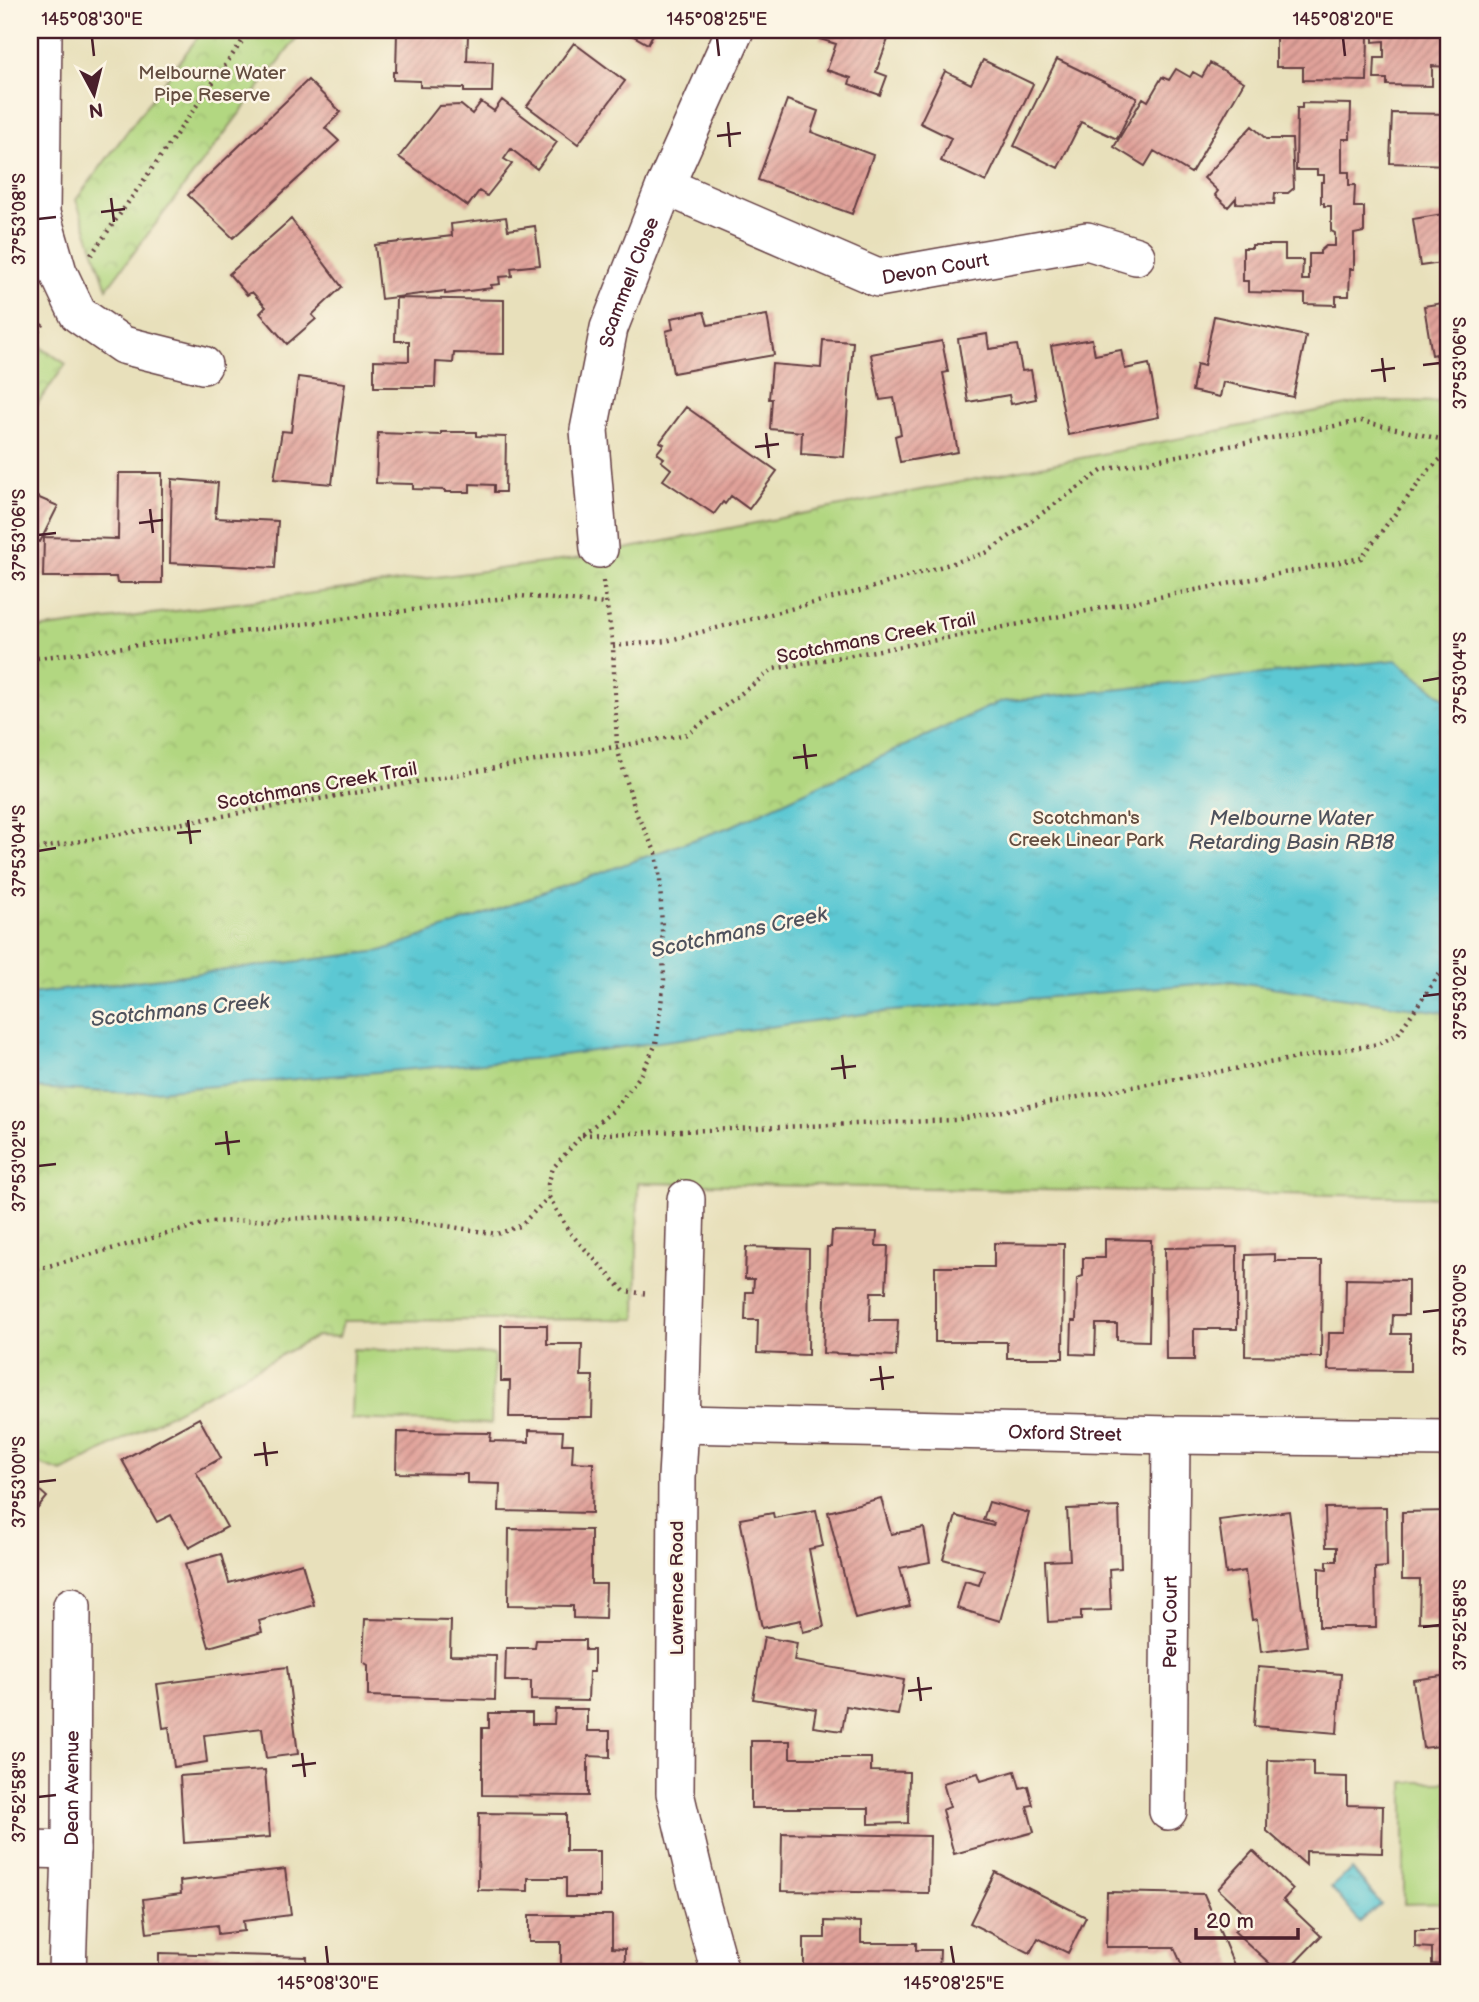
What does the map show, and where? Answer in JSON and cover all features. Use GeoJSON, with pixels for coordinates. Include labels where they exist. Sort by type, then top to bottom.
{"type":"FeatureCollection","features":[{"type":"Feature","properties":{"kind":"street"},"geometry":{"type":"LineString","coordinates":[[43,30],[41,213],[58,272],[78,314],[123,345],[203,365]]}},
{"type":"Feature","properties":{"kind":"street","name":"Scammell Close"},"geometry":{"type":"LineString","coordinates":[[599,549],[589,430],[609,328],[665,186],[735,30]]}},
{"type":"Feature","properties":{"kind":"street","name":"Devon Court"},"geometry":{"type":"LineString","coordinates":[[665,186],[878,278],[1087,241],[1136,256]]}},
{"type":"Feature","properties":{"kind":"street","name":"Lawrence Road"},"geometry":{"type":"LineString","coordinates":[[686,1199],[677,1477],[675,1793],[720,1972]]}},
{"type":"Feature","properties":{"kind":"street","name":"Oxford Street"},"geometry":{"type":"LineString","coordinates":[[680,1424],[1449,1438]]}},
{"type":"Feature","properties":{"kind":"street","name":"Peru Court"},"geometry":{"type":"LineString","coordinates":[[1168,1811],[1171,1435]]}},
{"type":"Feature","properties":{"kind":"street","name":"Dean Avenue"},"geometry":{"type":"LineString","coordinates":[[67,1972],[71,1850],[72,1606]]}},
{"type":"Feature","properties":{"kind":"street"},"geometry":{"type":"LineString","coordinates":[[30,1849],[71,1850]]}},
{"type":"Feature","properties":{"kind":"path"},"geometry":{"type":"LineString","coordinates":[[67,290],[250,30]]}},
{"type":"Feature","properties":{"kind":"path"},"geometry":{"type":"LineString","coordinates":[[613,646],[666,641],[864,590],[986,553],[1103,470],[1361,421],[1449,441]]}},
{"type":"Feature","properties":{"kind":"path","name":"Scotchmans Creek Trail"},"geometry":{"type":"LineString","coordinates":[[30,850],[688,734],[773,668],[1361,558],[1429,470],[1449,451]]}},
{"type":"Feature","properties":{"kind":"path"},"geometry":{"type":"LineString","coordinates":[[599,549],[613,646],[617,748],[636,813],[656,853],[660,880],[664,980],[656,1044],[640,1076],[614,1110],[582,1135],[553,1168],[548,1184],[549,1197],[570,1233],[624,1291],[683,1297]]}},
{"type":"Feature","properties":{"kind":"path"},"geometry":{"type":"LineString","coordinates":[[30,659],[521,596],[607,604]]}},
{"type":"Feature","properties":{"kind":"path"},"geometry":{"type":"LineString","coordinates":[[1449,787],[1449,802]]}},
{"type":"Feature","properties":{"kind":"path"},"geometry":{"type":"LineString","coordinates":[[582,1135],[955,1120],[1378,1044],[1398,1034],[1449,960],[1449,950]]}},
{"type":"Feature","properties":{"kind":"path"},"geometry":{"type":"LineString","coordinates":[[30,1271],[211,1222],[376,1215],[497,1234],[520,1226],[549,1197]]}},
{"type":"Feature","properties":{"kind":"green space","name":"Melbourne Water Pipe Reserve"},"geometry":{"type":"Polygon","coordinates":[[[203,30],[303,30],[107,288],[76,200],[203,30]]]}},
{"type":"Feature","properties":{"kind":"green space"},"geometry":{"type":"Polygon","coordinates":[[[30,307],[42,348],[66,364],[30,414],[30,307]]]}},
{"type":"Feature","properties":{"kind":"green space","name":"Scotchman's Creek Linear Park"},"geometry":{"type":"Polygon","coordinates":[[[1367,401],[1449,402],[1449,1197],[638,1183],[636,1319],[343,1321],[339,1337],[317,1336],[62,1472],[30,1461],[30,630],[575,559],[1367,401]]]}},
{"type":"Feature","properties":{"kind":"green space"},"geometry":{"type":"Polygon","coordinates":[[[353,1349],[494,1354],[491,1424],[351,1419],[353,1349]]]}},
{"type":"Feature","properties":{"kind":"green space"},"geometry":{"type":"Polygon","coordinates":[[[1404,1782],[1449,1782],[1449,1903],[1404,1904],[1404,1782]]]}},
{"type":"Feature","properties":{"kind":"water","name":"Melbourne Water Retarding Basin RB18"},"geometry":{"type":"Polygon","coordinates":[[[1396,660],[1449,702],[1449,1013],[1231,981],[871,1013],[541,1058],[132,1093],[30,1088],[30,994],[381,951],[732,826],[999,702],[1396,660]]]}},
{"type":"Feature","properties":{"kind":"water"},"geometry":{"type":"Polygon","coordinates":[[[1352,1869],[1381,1904],[1360,1922],[1331,1887],[1352,1869]]]}},
{"type":"Feature","properties":{"kind":"water"},"geometry":{"type":"Polygon","coordinates":[[[1091,1963],[1143,1964],[1143,1972],[1090,1972],[1091,1963]]]}},
{"type":"Feature","properties":{"kind":"building"},"geometry":{"type":"Polygon","coordinates":[[[143,30],[183,30],[183,36],[144,36],[143,30]]]}},
{"type":"Feature","properties":{"kind":"building"},"geometry":{"type":"Polygon","coordinates":[[[623,30],[655,30],[648,44],[623,30]]]}},
{"type":"Feature","properties":{"kind":"building"},"geometry":{"type":"Polygon","coordinates":[[[823,30],[891,31],[876,72],[887,76],[880,95],[849,84],[851,78],[827,70],[836,44],[820,39],[823,30]]]}},
{"type":"Feature","properties":{"kind":"building"},"geometry":{"type":"Polygon","coordinates":[[[1061,30],[1116,30],[1116,37],[1061,37],[1061,30]]]}},
{"type":"Feature","properties":{"kind":"building"},"geometry":{"type":"Polygon","coordinates":[[[1315,30],[1344,30],[1345,33],[1368,34],[1367,81],[1303,80],[1303,67],[1276,67],[1276,34],[1315,34],[1315,30]]]}},
{"type":"Feature","properties":{"kind":"building"},"geometry":{"type":"Polygon","coordinates":[[[1373,30],[1449,32],[1449,67],[1432,66],[1432,86],[1387,85],[1387,79],[1374,79],[1375,58],[1384,58],[1384,41],[1373,42],[1373,30]]]}},
{"type":"Feature","properties":{"kind":"building"},"geometry":{"type":"Polygon","coordinates":[[[397,32],[468,35],[467,61],[493,62],[492,92],[420,87],[420,81],[393,80],[393,72],[396,72],[397,32]]]}},
{"type":"Feature","properties":{"kind":"building"},"geometry":{"type":"Polygon","coordinates":[[[574,43],[625,81],[578,144],[527,106],[574,43]]]}},
{"type":"Feature","properties":{"kind":"building"},"geometry":{"type":"Polygon","coordinates":[[[1057,59],[1137,98],[1117,139],[1081,122],[1058,168],[1014,146],[1057,59]]]}},
{"type":"Feature","properties":{"kind":"building"},"geometry":{"type":"Polygon","coordinates":[[[983,60],[1033,84],[986,182],[941,161],[951,138],[920,123],[945,71],[971,84],[983,60]]]}},
{"type":"Feature","properties":{"kind":"building"},"geometry":{"type":"Polygon","coordinates":[[[1210,63],[1244,82],[1191,173],[1154,151],[1145,166],[1114,147],[1143,98],[1148,101],[1162,77],[1169,80],[1176,69],[1190,77],[1193,72],[1202,77],[1210,63]]]}},
{"type":"Feature","properties":{"kind":"building"},"geometry":{"type":"Polygon","coordinates":[[[308,80],[341,112],[325,128],[339,141],[233,238],[188,195],[308,80]]]}},
{"type":"Feature","properties":{"kind":"building"},"geometry":{"type":"Polygon","coordinates":[[[502,100],[557,142],[537,169],[511,149],[504,159],[512,164],[487,196],[479,191],[468,206],[399,157],[439,106],[461,105],[472,114],[481,102],[494,111],[502,100]]]}},
{"type":"Feature","properties":{"kind":"building"},"geometry":{"type":"Polygon","coordinates":[[[787,100],[818,111],[811,132],[873,155],[852,214],[758,180],[787,100]]]}},
{"type":"Feature","properties":{"kind":"building"},"geometry":{"type":"Polygon","coordinates":[[[1302,103],[1351,104],[1350,139],[1342,139],[1342,172],[1349,172],[1349,185],[1355,185],[1354,207],[1364,207],[1364,232],[1354,234],[1354,269],[1350,269],[1349,296],[1336,296],[1336,305],[1305,304],[1305,294],[1248,292],[1248,281],[1243,281],[1243,248],[1252,248],[1252,245],[1285,245],[1285,260],[1303,260],[1302,280],[1309,280],[1309,254],[1320,254],[1326,246],[1335,246],[1335,233],[1331,231],[1331,206],[1321,203],[1321,182],[1324,182],[1324,175],[1317,175],[1317,170],[1296,170],[1297,108],[1302,108],[1302,103]]]}},
{"type":"Feature","properties":{"kind":"building"},"geometry":{"type":"Polygon","coordinates":[[[1392,113],[1449,114],[1449,165],[1390,163],[1392,113]]]}},
{"type":"Feature","properties":{"kind":"building"},"geometry":{"type":"Polygon","coordinates":[[[1252,126],[1266,139],[1292,139],[1294,188],[1288,193],[1275,193],[1274,204],[1236,203],[1236,198],[1228,207],[1215,195],[1218,191],[1204,178],[1252,126]]]}},
{"type":"Feature","properties":{"kind":"building"},"geometry":{"type":"Polygon","coordinates":[[[1449,213],[1449,262],[1420,266],[1413,219],[1449,213]]]}},
{"type":"Feature","properties":{"kind":"building"},"geometry":{"type":"Polygon","coordinates":[[[506,217],[508,230],[535,226],[540,265],[511,268],[512,276],[499,277],[500,284],[491,285],[492,288],[381,299],[375,245],[452,236],[451,224],[506,217]]]}},
{"type":"Feature","properties":{"kind":"building"},"geometry":{"type":"Polygon","coordinates":[[[291,219],[342,287],[312,315],[316,319],[287,344],[260,313],[266,307],[252,292],[247,295],[229,274],[291,219]]]}},
{"type":"Feature","properties":{"kind":"building"},"geometry":{"type":"Polygon","coordinates":[[[396,298],[504,300],[504,354],[454,353],[453,363],[436,362],[435,387],[374,387],[374,360],[409,361],[409,341],[395,341],[396,298]]]}},
{"type":"Feature","properties":{"kind":"building"},"geometry":{"type":"Polygon","coordinates":[[[1449,302],[1449,361],[1437,363],[1436,354],[1432,355],[1424,306],[1449,302]]]}},
{"type":"Feature","properties":{"kind":"building"},"geometry":{"type":"Polygon","coordinates":[[[704,312],[708,325],[767,315],[774,355],[673,373],[666,331],[673,329],[671,318],[704,312]]]}},
{"type":"Feature","properties":{"kind":"building"},"geometry":{"type":"Polygon","coordinates":[[[1214,316],[1306,336],[1293,397],[1223,382],[1220,397],[1192,391],[1197,364],[1204,366],[1214,316]]]}},
{"type":"Feature","properties":{"kind":"building"},"geometry":{"type":"Polygon","coordinates":[[[987,334],[989,349],[1017,345],[1022,371],[1031,370],[1036,399],[1011,404],[1009,395],[968,402],[958,339],[987,334]]]}},
{"type":"Feature","properties":{"kind":"building"},"geometry":{"type":"Polygon","coordinates":[[[1092,339],[1095,355],[1121,350],[1125,369],[1149,364],[1159,417],[1068,435],[1051,346],[1092,339]]]}},
{"type":"Feature","properties":{"kind":"building"},"geometry":{"type":"Polygon","coordinates":[[[823,340],[853,342],[844,457],[801,454],[802,432],[770,429],[772,364],[821,368],[823,340]]]}},
{"type":"Feature","properties":{"kind":"building"},"geometry":{"type":"Polygon","coordinates":[[[942,341],[948,372],[943,373],[958,452],[900,462],[895,436],[901,434],[894,398],[880,400],[871,354],[942,341]]]}},
{"type":"Feature","properties":{"kind":"building"},"geometry":{"type":"Polygon","coordinates":[[[298,377],[345,383],[332,484],[274,479],[282,431],[291,432],[298,377]]]}},
{"type":"Feature","properties":{"kind":"building"},"geometry":{"type":"Polygon","coordinates":[[[686,407],[777,471],[749,509],[731,496],[714,514],[663,480],[671,469],[661,461],[664,458],[657,453],[664,444],[660,442],[686,407]]]}},
{"type":"Feature","properties":{"kind":"building"},"geometry":{"type":"Polygon","coordinates":[[[441,432],[476,432],[476,436],[506,437],[505,492],[494,492],[494,485],[470,484],[470,492],[445,492],[413,489],[413,484],[376,483],[378,433],[441,435],[441,432]]]}},
{"type":"Feature","properties":{"kind":"building"},"geometry":{"type":"Polygon","coordinates":[[[119,473],[162,473],[162,583],[117,583],[116,577],[43,577],[44,537],[118,539],[119,473]]]}},
{"type":"Feature","properties":{"kind":"building"},"geometry":{"type":"Polygon","coordinates":[[[172,479],[218,483],[215,518],[278,521],[275,568],[170,563],[172,479]]]}},
{"type":"Feature","properties":{"kind":"building"},"geometry":{"type":"Polygon","coordinates":[[[30,494],[58,506],[40,542],[36,540],[30,554],[30,494]]]}},
{"type":"Feature","properties":{"kind":"building"},"geometry":{"type":"Polygon","coordinates":[[[832,1231],[877,1232],[876,1246],[888,1246],[886,1292],[871,1292],[870,1320],[898,1320],[896,1356],[823,1353],[827,1247],[831,1247],[832,1231]]]}},
{"type":"Feature","properties":{"kind":"building"},"geometry":{"type":"Polygon","coordinates":[[[1105,1239],[1151,1240],[1149,1341],[1117,1340],[1117,1324],[1096,1324],[1095,1355],[1071,1354],[1072,1321],[1076,1321],[1077,1278],[1083,1276],[1083,1258],[1105,1258],[1105,1239]]]}},
{"type":"Feature","properties":{"kind":"building"},"geometry":{"type":"Polygon","coordinates":[[[994,1243],[1064,1244],[1063,1358],[1007,1358],[1007,1342],[935,1342],[935,1267],[994,1267],[994,1243]]]}},
{"type":"Feature","properties":{"kind":"building"},"geometry":{"type":"Polygon","coordinates":[[[746,1247],[809,1249],[808,1355],[757,1353],[758,1320],[745,1320],[746,1292],[753,1292],[754,1279],[745,1279],[746,1247]]]}},
{"type":"Feature","properties":{"kind":"building"},"geometry":{"type":"Polygon","coordinates":[[[1237,1247],[1237,1329],[1194,1329],[1194,1360],[1166,1360],[1165,1248],[1237,1247]]]}},
{"type":"Feature","properties":{"kind":"building"},"geometry":{"type":"Polygon","coordinates":[[[1275,1254],[1275,1261],[1322,1261],[1321,1357],[1245,1356],[1246,1255],[1275,1254]]]}},
{"type":"Feature","properties":{"kind":"building"},"geometry":{"type":"Polygon","coordinates":[[[1346,1279],[1408,1280],[1408,1315],[1393,1315],[1392,1334],[1410,1334],[1410,1371],[1328,1370],[1329,1333],[1345,1333],[1346,1279]]]}},
{"type":"Feature","properties":{"kind":"building"},"geometry":{"type":"Polygon","coordinates":[[[501,1325],[547,1325],[547,1344],[582,1344],[581,1376],[593,1376],[592,1417],[509,1417],[510,1381],[501,1381],[501,1325]]]}},
{"type":"Feature","properties":{"kind":"building"},"geometry":{"type":"Polygon","coordinates":[[[199,1418],[221,1458],[196,1472],[227,1527],[189,1548],[171,1515],[157,1522],[122,1460],[199,1418]]]}},
{"type":"Feature","properties":{"kind":"building"},"geometry":{"type":"Polygon","coordinates":[[[529,1430],[563,1431],[562,1444],[573,1444],[572,1462],[593,1463],[592,1513],[499,1511],[500,1484],[467,1483],[467,1474],[396,1473],[397,1432],[491,1433],[490,1441],[529,1442],[529,1430]]]}},
{"type":"Feature","properties":{"kind":"building"},"geometry":{"type":"Polygon","coordinates":[[[30,1482],[47,1497],[30,1518],[30,1482]]]}},
{"type":"Feature","properties":{"kind":"building"},"geometry":{"type":"Polygon","coordinates":[[[881,1498],[891,1534],[924,1528],[930,1562],[900,1568],[910,1606],[855,1619],[828,1512],[881,1498]]]}},
{"type":"Feature","properties":{"kind":"building"},"geometry":{"type":"Polygon","coordinates":[[[989,1502],[1029,1513],[1000,1621],[957,1608],[965,1581],[979,1585],[984,1570],[943,1559],[956,1516],[993,1526],[994,1523],[983,1520],[989,1502]]]}},
{"type":"Feature","properties":{"kind":"building"},"geometry":{"type":"Polygon","coordinates":[[[1119,1507],[1121,1568],[1109,1569],[1111,1610],[1081,1611],[1081,1620],[1048,1622],[1045,1561],[1070,1560],[1067,1509],[1119,1507]]]}},
{"type":"Feature","properties":{"kind":"building"},"geometry":{"type":"Polygon","coordinates":[[[1386,1507],[1387,1567],[1375,1568],[1376,1627],[1319,1627],[1319,1568],[1327,1569],[1327,1561],[1337,1561],[1337,1547],[1326,1547],[1325,1508],[1386,1507]]]}},
{"type":"Feature","properties":{"kind":"building"},"geometry":{"type":"Polygon","coordinates":[[[816,1510],[823,1546],[809,1549],[824,1627],[803,1632],[801,1620],[762,1628],[740,1519],[773,1513],[774,1518],[816,1510]]]}},
{"type":"Feature","properties":{"kind":"building"},"geometry":{"type":"Polygon","coordinates":[[[1289,1511],[1307,1646],[1261,1652],[1257,1619],[1252,1620],[1245,1571],[1226,1574],[1219,1520],[1289,1511]]]}},
{"type":"Feature","properties":{"kind":"building"},"geometry":{"type":"Polygon","coordinates":[[[1449,1511],[1449,1622],[1419,1622],[1420,1580],[1402,1580],[1402,1512],[1449,1511]]]}},
{"type":"Feature","properties":{"kind":"building"},"geometry":{"type":"Polygon","coordinates":[[[509,1529],[591,1530],[591,1584],[606,1584],[605,1619],[573,1618],[573,1606],[508,1605],[509,1529]]]}},
{"type":"Feature","properties":{"kind":"building"},"geometry":{"type":"Polygon","coordinates":[[[221,1554],[229,1583],[302,1563],[314,1605],[259,1621],[262,1632],[209,1647],[185,1564],[221,1554]]]}},
{"type":"Feature","properties":{"kind":"building"},"geometry":{"type":"Polygon","coordinates":[[[365,1619],[451,1621],[450,1655],[496,1656],[495,1700],[368,1696],[368,1665],[363,1662],[365,1619]]]}},
{"type":"Feature","properties":{"kind":"building"},"geometry":{"type":"Polygon","coordinates":[[[764,1637],[797,1643],[794,1661],[904,1680],[898,1715],[846,1706],[842,1731],[813,1727],[816,1709],[753,1699],[764,1637]]]}},
{"type":"Feature","properties":{"kind":"building"},"geometry":{"type":"Polygon","coordinates":[[[536,1640],[585,1640],[585,1650],[594,1650],[594,1672],[589,1672],[588,1701],[531,1700],[531,1681],[505,1681],[506,1648],[535,1648],[536,1640]]]}},
{"type":"Feature","properties":{"kind":"building"},"geometry":{"type":"Polygon","coordinates":[[[287,1667],[298,1754],[266,1758],[262,1728],[204,1735],[207,1762],[174,1767],[169,1727],[163,1728],[157,1684],[287,1667]]]}},
{"type":"Feature","properties":{"kind":"building"},"geometry":{"type":"Polygon","coordinates":[[[1258,1667],[1341,1674],[1337,1733],[1254,1726],[1258,1667]]]}},
{"type":"Feature","properties":{"kind":"building"},"geometry":{"type":"Polygon","coordinates":[[[1449,1675],[1449,1745],[1423,1748],[1413,1680],[1449,1675]]]}},
{"type":"Feature","properties":{"kind":"building"},"geometry":{"type":"Polygon","coordinates":[[[555,1709],[587,1709],[587,1731],[610,1731],[610,1757],[588,1756],[588,1796],[482,1795],[482,1728],[489,1728],[489,1713],[532,1713],[532,1724],[554,1724],[555,1709]]]}},
{"type":"Feature","properties":{"kind":"building"},"geometry":{"type":"Polygon","coordinates":[[[751,1741],[790,1741],[790,1758],[871,1758],[871,1771],[909,1772],[908,1823],[869,1824],[869,1808],[751,1808],[751,1741]]]}},
{"type":"Feature","properties":{"kind":"building"},"geometry":{"type":"Polygon","coordinates":[[[1268,1760],[1313,1761],[1313,1776],[1347,1777],[1347,1805],[1383,1806],[1382,1853],[1306,1851],[1306,1865],[1267,1831],[1268,1760]]]}},
{"type":"Feature","properties":{"kind":"building"},"geometry":{"type":"Polygon","coordinates":[[[265,1770],[270,1837],[184,1843],[180,1776],[265,1770]]]}},
{"type":"Feature","properties":{"kind":"building"},"geometry":{"type":"Polygon","coordinates":[[[1015,1771],[1020,1788],[1028,1786],[1033,1805],[1027,1806],[1034,1832],[954,1854],[942,1810],[950,1807],[943,1783],[978,1773],[981,1781],[1015,1771]]]}},
{"type":"Feature","properties":{"kind":"building"},"geometry":{"type":"Polygon","coordinates":[[[479,1813],[566,1814],[566,1851],[600,1851],[600,1897],[566,1897],[566,1878],[528,1878],[528,1891],[478,1890],[479,1813]]]}},
{"type":"Feature","properties":{"kind":"building"},"geometry":{"type":"Polygon","coordinates":[[[782,1833],[930,1836],[929,1893],[781,1891],[782,1833]]]}},
{"type":"Feature","properties":{"kind":"building"},"geometry":{"type":"Polygon","coordinates":[[[1253,1851],[1293,1889],[1283,1900],[1321,1936],[1286,1972],[1279,1972],[1234,1931],[1248,1917],[1218,1889],[1253,1851]]]}},
{"type":"Feature","properties":{"kind":"building"},"geometry":{"type":"Polygon","coordinates":[[[285,1869],[291,1915],[243,1921],[244,1931],[218,1934],[217,1925],[147,1933],[143,1899],[181,1894],[180,1881],[285,1869]]]}},
{"type":"Feature","properties":{"kind":"building"},"geometry":{"type":"Polygon","coordinates":[[[995,1872],[1086,1917],[1068,1953],[1038,1938],[1030,1953],[970,1923],[995,1872]]]}},
{"type":"Feature","properties":{"kind":"building"},"geometry":{"type":"Polygon","coordinates":[[[1107,1892],[1204,1894],[1237,1972],[1185,1972],[1174,1947],[1106,1947],[1107,1892]]]}},
{"type":"Feature","properties":{"kind":"building"},"geometry":{"type":"Polygon","coordinates":[[[529,1915],[612,1915],[612,1948],[625,1949],[625,1967],[640,1967],[640,1972],[561,1972],[561,1942],[529,1942],[529,1915]]]}},
{"type":"Feature","properties":{"kind":"building"},"geometry":{"type":"Polygon","coordinates":[[[825,1921],[861,1922],[861,1943],[916,1943],[916,1950],[940,1950],[939,1972],[804,1972],[804,1938],[825,1938],[825,1921]]]}},
{"type":"Feature","properties":{"kind":"building"},"geometry":{"type":"Polygon","coordinates":[[[1415,1930],[1449,1930],[1449,1965],[1432,1964],[1432,1948],[1415,1947],[1415,1930]]]}},
{"type":"Feature","properties":{"kind":"building"},"geometry":{"type":"Polygon","coordinates":[[[159,1953],[307,1957],[307,1972],[159,1972],[159,1953]]]}},
{"type":"Feature","properties":{"kind":"water label","name":"Scotchmans Creek"},"geometry":{"type":"Point","coordinates":[739,932]}},
{"type":"Feature","properties":{"kind":"water label","name":"Scotchmans Creek"},"geometry":{"type":"Point","coordinates":[180,1010]}}]}
